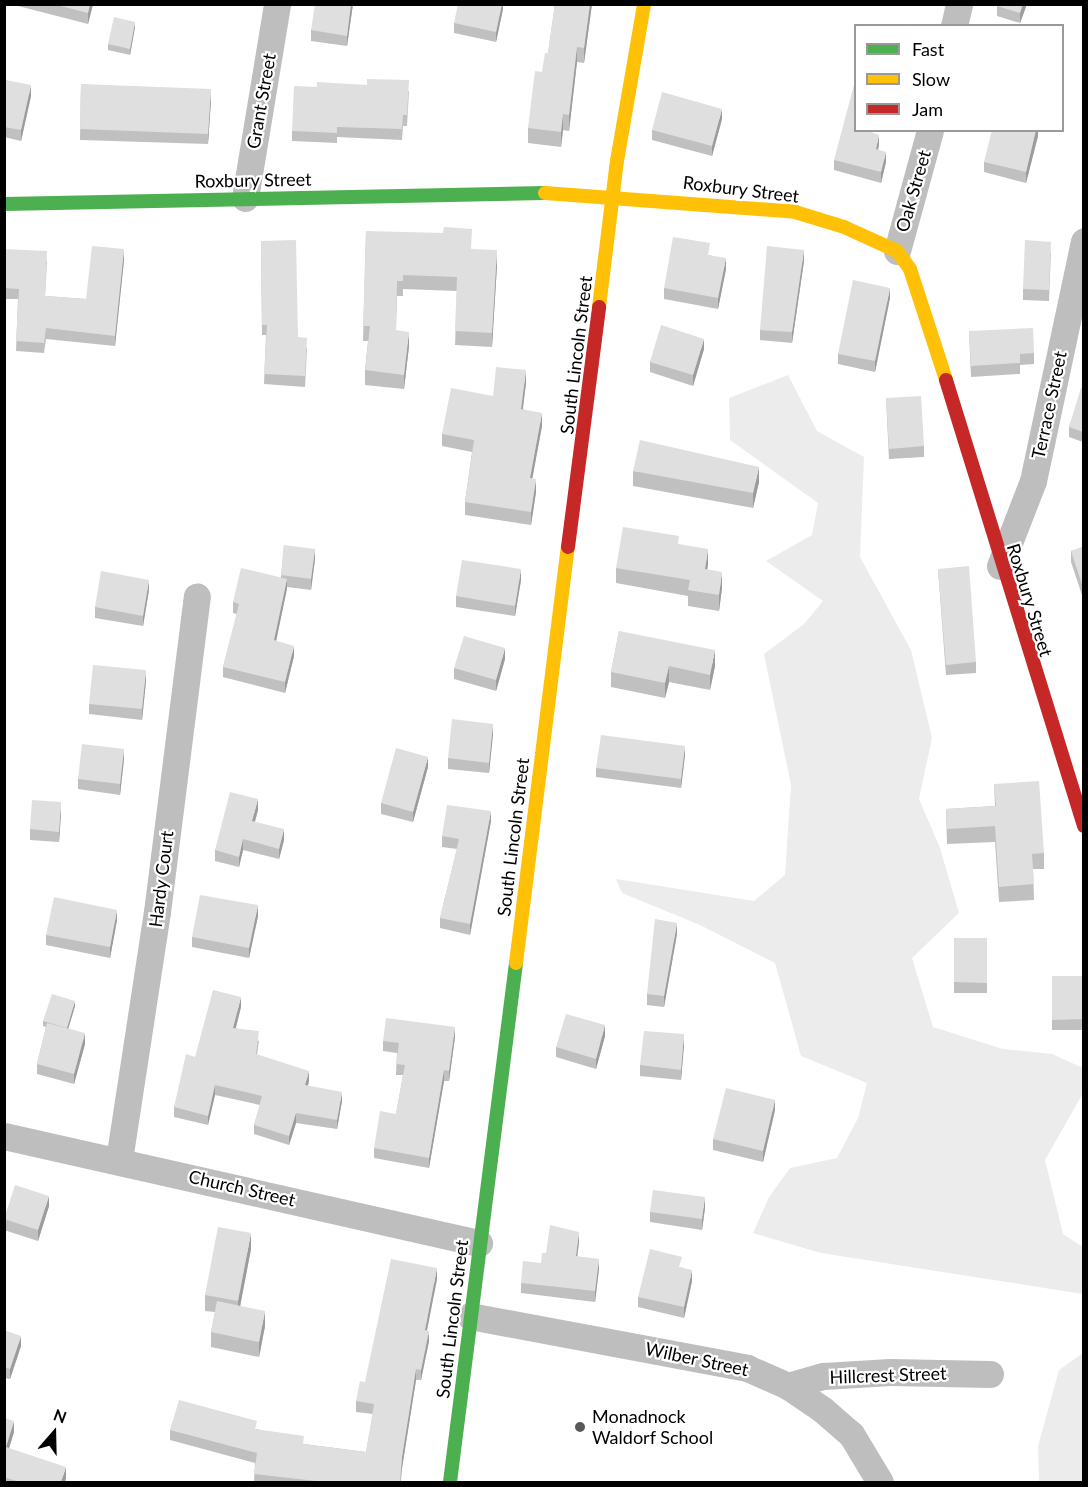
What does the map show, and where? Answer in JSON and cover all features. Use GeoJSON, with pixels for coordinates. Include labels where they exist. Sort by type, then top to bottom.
{"type":"FeatureCollection","features":[{"type":"Feature","properties":{"kind":"street","name":"Grant Street"},"geometry":{"type":"LineString","coordinates":[[245,198],[277,4]]}},
{"type":"Feature","properties":{"kind":"street","name":"South Lincoln Street"},"geometry":{"type":"LineString","coordinates":[[450,1482],[614,196],[644,4]]}},
{"type":"Feature","properties":{"kind":"street"},"geometry":{"type":"LineString","coordinates":[[954,24],[958,4]]}},
{"type":"Feature","properties":{"kind":"street","name":"Oak Street"},"geometry":{"type":"LineString","coordinates":[[897,251],[929,132]]}},
{"type":"Feature","properties":{"kind":"street","name":"Roxbury Street"},"geometry":{"type":"LineString","coordinates":[[4,204],[553,193],[614,196],[795,212],[844,227],[897,251],[910,268],[920,296],[1000,566],[1082,819]]}},
{"type":"Feature","properties":{"kind":"street","name":"Terrace Street"},"geometry":{"type":"LineString","coordinates":[[1000,566],[1033,481],[1083,241]]}},
{"type":"Feature","properties":{"kind":"street","name":"Hardy Court"},"geometry":{"type":"LineString","coordinates":[[119,1160],[154,935],[197,597]]}},
{"type":"Feature","properties":{"kind":"street","name":"Church Street"},"geometry":{"type":"LineString","coordinates":[[4,1136],[119,1160],[479,1243]]}},
{"type":"Feature","properties":{"kind":"street","name":"Wilber Street"},"geometry":{"type":"LineString","coordinates":[[470,1316],[737,1366],[788,1386],[851,1434],[880,1482]]}},
{"type":"Feature","properties":{"kind":"street","name":"Hillcrest Street"},"geometry":{"type":"LineString","coordinates":[[788,1386],[824,1376],[890,1372],[990,1374]]}},
{"type":"Feature","properties":{"kind":"shaded area"},"geometry":{"type":"Polygon","coordinates":[[[788,375],[817,431],[864,457],[860,557],[911,650],[932,738],[919,799],[940,848],[959,913],[912,958],[933,1027],[1003,1049],[1052,1054],[1083,1068],[1083,1093],[1045,1160],[1063,1234],[1083,1247],[1083,1294],[821,1253],[753,1233],[769,1197],[790,1168],[837,1158],[858,1118],[867,1083],[801,1056],[775,963],[700,925],[622,893],[616,879],[754,901],[785,875],[791,785],[764,654],[804,624],[823,601],[766,561],[812,535],[818,503],[730,440],[729,398],[788,375]]]}},
{"type":"Feature","properties":{"kind":"shaded area"},"geometry":{"type":"Polygon","coordinates":[[[1083,1353],[1083,1482],[1039,1482],[1038,1446],[1059,1370],[1083,1353]]]}},
{"type":"Feature","properties":{"kind":"building"},"geometry":{"type":"Polygon","coordinates":[[[53,4],[90,4],[88,13],[53,4]]]}},
{"type":"Feature","properties":{"kind":"building"},"geometry":{"type":"Polygon","coordinates":[[[315,4],[351,4],[347,36],[311,30],[315,4]]]}},
{"type":"Feature","properties":{"kind":"building"},"geometry":{"type":"Polygon","coordinates":[[[458,4],[502,4],[496,32],[454,23],[458,4]]]}},
{"type":"Feature","properties":{"kind":"building"},"geometry":{"type":"Polygon","coordinates":[[[555,4],[590,4],[584,48],[577,47],[569,115],[563,114],[561,132],[528,128],[535,71],[542,72],[545,53],[548,53],[555,4]]]}},
{"type":"Feature","properties":{"kind":"building"},"geometry":{"type":"Polygon","coordinates":[[[997,4],[1023,4],[1020,13],[997,6],[997,4]]]}},
{"type":"Feature","properties":{"kind":"building"},"geometry":{"type":"Polygon","coordinates":[[[114,17],[135,22],[130,49],[108,44],[114,17]]]}},
{"type":"Feature","properties":{"kind":"building"},"geometry":{"type":"Polygon","coordinates":[[[367,79],[409,80],[407,115],[403,115],[402,129],[337,127],[337,133],[292,131],[294,86],[317,87],[317,82],[367,85],[367,79]]]}},
{"type":"Feature","properties":{"kind":"building"},"geometry":{"type":"Polygon","coordinates":[[[6,80],[31,85],[21,130],[4,127],[6,80]]]}},
{"type":"Feature","properties":{"kind":"building"},"geometry":{"type":"Polygon","coordinates":[[[81,84],[211,89],[208,134],[80,129],[81,84]]]}},
{"type":"Feature","properties":{"kind":"building"},"geometry":{"type":"Polygon","coordinates":[[[854,85],[854,132],[871,132],[879,135],[876,149],[886,152],[881,172],[834,160],[854,85]]]}},
{"type":"Feature","properties":{"kind":"building"},"geometry":{"type":"Polygon","coordinates":[[[662,92],[722,109],[712,146],[652,130],[662,92]]]}},
{"type":"Feature","properties":{"kind":"building"},"geometry":{"type":"Polygon","coordinates":[[[992,132],[1036,132],[1026,172],[984,162],[992,132]]]}},
{"type":"Feature","properties":{"kind":"building"},"geometry":{"type":"Polygon","coordinates":[[[444,227],[472,229],[471,249],[497,250],[492,333],[455,331],[457,277],[403,275],[403,281],[397,281],[396,330],[409,332],[404,375],[365,370],[370,326],[363,326],[366,231],[443,233],[444,227]]]}},
{"type":"Feature","properties":{"kind":"building"},"geometry":{"type":"Polygon","coordinates":[[[673,237],[710,243],[708,255],[726,258],[718,298],[664,288],[673,237]]]}},
{"type":"Feature","properties":{"kind":"building"},"geometry":{"type":"Polygon","coordinates":[[[296,240],[298,337],[307,338],[305,376],[264,374],[267,325],[262,325],[261,241],[296,240]]]}},
{"type":"Feature","properties":{"kind":"building"},"geometry":{"type":"Polygon","coordinates":[[[1025,240],[1051,242],[1049,290],[1023,289],[1025,240]]]}},
{"type":"Feature","properties":{"kind":"building"},"geometry":{"type":"Polygon","coordinates":[[[92,246],[124,249],[115,336],[46,328],[44,343],[16,341],[19,289],[4,288],[4,249],[47,251],[45,296],[86,299],[92,246]]]}},
{"type":"Feature","properties":{"kind":"building"},"geometry":{"type":"Polygon","coordinates":[[[767,246],[804,250],[792,332],[760,330],[767,246]]]}},
{"type":"Feature","properties":{"kind":"building"},"geometry":{"type":"Polygon","coordinates":[[[853,280],[890,288],[875,361],[838,354],[853,280]]]}},
{"type":"Feature","properties":{"kind":"building"},"geometry":{"type":"Polygon","coordinates":[[[661,325],[704,339],[693,375],[650,362],[661,325]]]}},
{"type":"Feature","properties":{"kind":"building"},"geometry":{"type":"Polygon","coordinates":[[[1033,328],[1034,353],[1020,354],[1020,363],[971,366],[969,331],[1033,328]]]}},
{"type":"Feature","properties":{"kind":"building"},"geometry":{"type":"Polygon","coordinates":[[[496,367],[526,370],[521,409],[542,413],[530,478],[536,479],[531,512],[465,502],[474,440],[442,434],[451,388],[493,396],[496,367]]]}},
{"type":"Feature","properties":{"kind":"building"},"geometry":{"type":"Polygon","coordinates":[[[1081,388],[1083,388],[1083,432],[1069,427],[1081,388]]]}},
{"type":"Feature","properties":{"kind":"building"},"geometry":{"type":"Polygon","coordinates":[[[921,396],[924,446],[889,449],[886,398],[921,396]]]}},
{"type":"Feature","properties":{"kind":"building"},"geometry":{"type":"Polygon","coordinates":[[[640,440],[759,467],[753,493],[633,471],[640,440]]]}},
{"type":"Feature","properties":{"kind":"building"},"geometry":{"type":"Polygon","coordinates":[[[623,527],[679,536],[678,544],[708,549],[705,569],[722,572],[719,595],[688,590],[690,580],[616,568],[623,527]]]}},
{"type":"Feature","properties":{"kind":"building"},"geometry":{"type":"Polygon","coordinates":[[[284,545],[315,549],[311,579],[281,575],[284,545]]]}},
{"type":"Feature","properties":{"kind":"building"},"geometry":{"type":"Polygon","coordinates":[[[1083,547],[1083,587],[1071,551],[1083,547]]]}},
{"type":"Feature","properties":{"kind":"building"},"geometry":{"type":"Polygon","coordinates":[[[462,560],[521,569],[515,606],[456,596],[462,560]]]}},
{"type":"Feature","properties":{"kind":"building"},"geometry":{"type":"Polygon","coordinates":[[[969,566],[976,662],[946,665],[938,569],[969,566]]]}},
{"type":"Feature","properties":{"kind":"building"},"geometry":{"type":"Polygon","coordinates":[[[241,568],[287,579],[274,640],[294,646],[285,682],[223,667],[239,604],[233,602],[241,568]]]}},
{"type":"Feature","properties":{"kind":"building"},"geometry":{"type":"Polygon","coordinates":[[[101,571],[149,580],[143,616],[95,607],[101,571]]]}},
{"type":"Feature","properties":{"kind":"building"},"geometry":{"type":"Polygon","coordinates":[[[619,631],[715,650],[710,675],[669,666],[665,683],[611,672],[619,631]]]}},
{"type":"Feature","properties":{"kind":"building"},"geometry":{"type":"Polygon","coordinates":[[[464,636],[505,648],[496,680],[454,668],[464,636]]]}},
{"type":"Feature","properties":{"kind":"building"},"geometry":{"type":"Polygon","coordinates":[[[93,665],[146,670],[142,709],[89,704],[93,665]]]}},
{"type":"Feature","properties":{"kind":"building"},"geometry":{"type":"Polygon","coordinates":[[[452,719],[493,724],[489,763],[448,758],[452,719]]]}},
{"type":"Feature","properties":{"kind":"building"},"geometry":{"type":"Polygon","coordinates":[[[601,735],[685,746],[681,779],[596,768],[601,735]]]}},
{"type":"Feature","properties":{"kind":"building"},"geometry":{"type":"Polygon","coordinates":[[[82,744],[124,749],[120,784],[78,779],[82,744]]]}},
{"type":"Feature","properties":{"kind":"building"},"geometry":{"type":"Polygon","coordinates":[[[396,748],[428,757],[413,812],[381,803],[396,748]]]}},
{"type":"Feature","properties":{"kind":"building"},"geometry":{"type":"Polygon","coordinates":[[[1039,781],[1044,853],[1032,854],[1034,884],[999,887],[995,826],[947,829],[946,809],[996,806],[994,784],[1039,781]]]}},
{"type":"Feature","properties":{"kind":"building"},"geometry":{"type":"Polygon","coordinates":[[[230,792],[258,799],[252,821],[284,829],[279,849],[243,839],[239,857],[215,850],[230,792]]]}},
{"type":"Feature","properties":{"kind":"building"},"geometry":{"type":"Polygon","coordinates":[[[32,800],[61,802],[59,832],[30,829],[32,800]]]}},
{"type":"Feature","properties":{"kind":"building"},"geometry":{"type":"Polygon","coordinates":[[[447,805],[491,811],[470,924],[440,918],[459,839],[442,836],[447,805]]]}},
{"type":"Feature","properties":{"kind":"building"},"geometry":{"type":"Polygon","coordinates":[[[200,895],[258,905],[249,948],[192,937],[200,895]]]}},
{"type":"Feature","properties":{"kind":"building"},"geometry":{"type":"Polygon","coordinates":[[[54,897],[117,910],[110,947],[46,935],[54,897]]]}},
{"type":"Feature","properties":{"kind":"building"},"geometry":{"type":"Polygon","coordinates":[[[655,919],[677,923],[664,996],[647,994],[655,919]]]}},
{"type":"Feature","properties":{"kind":"building"},"geometry":{"type":"Polygon","coordinates":[[[954,938],[987,938],[987,983],[954,982],[954,938]]]}},
{"type":"Feature","properties":{"kind":"building"},"geometry":{"type":"Polygon","coordinates":[[[1052,976],[1083,976],[1083,1019],[1052,1020],[1052,976]]]}},
{"type":"Feature","properties":{"kind":"building"},"geometry":{"type":"Polygon","coordinates":[[[213,990],[241,997],[233,1028],[259,1031],[256,1054],[309,1071],[305,1085],[342,1092],[337,1120],[296,1113],[289,1136],[254,1125],[262,1096],[215,1085],[208,1116],[174,1107],[186,1054],[195,1057],[213,990]]]}},
{"type":"Feature","properties":{"kind":"building"},"geometry":{"type":"Polygon","coordinates":[[[52,994],[75,1001],[67,1028],[43,1021],[52,994]]]}},
{"type":"Feature","properties":{"kind":"building"},"geometry":{"type":"Polygon","coordinates":[[[566,1014],[605,1025],[596,1059],[556,1047],[566,1014]]]}},
{"type":"Feature","properties":{"kind":"building"},"geometry":{"type":"Polygon","coordinates":[[[386,1018],[455,1027],[449,1071],[444,1070],[429,1158],[374,1148],[380,1111],[396,1114],[405,1065],[396,1064],[399,1043],[383,1041],[386,1018]]]}},
{"type":"Feature","properties":{"kind":"building"},"geometry":{"type":"Polygon","coordinates":[[[47,1023],[85,1033],[74,1074],[37,1064],[47,1023]]]}},
{"type":"Feature","properties":{"kind":"building"},"geometry":{"type":"Polygon","coordinates":[[[644,1031],[684,1034],[681,1070],[640,1065],[644,1031]]]}},
{"type":"Feature","properties":{"kind":"building"},"geometry":{"type":"Polygon","coordinates":[[[726,1088],[775,1100],[763,1151],[713,1139],[726,1088]]]}},
{"type":"Feature","properties":{"kind":"building"},"geometry":{"type":"Polygon","coordinates":[[[15,1185],[49,1196],[38,1230],[4,1219],[15,1185]]]}},
{"type":"Feature","properties":{"kind":"building"},"geometry":{"type":"Polygon","coordinates":[[[653,1190],[705,1197],[702,1219],[650,1212],[653,1190]]]}},
{"type":"Feature","properties":{"kind":"building"},"geometry":{"type":"Polygon","coordinates":[[[550,1225],[579,1232],[576,1256],[599,1259],[595,1291],[521,1283],[523,1261],[541,1263],[542,1253],[546,1253],[550,1225]]]}},
{"type":"Feature","properties":{"kind":"building"},"geometry":{"type":"Polygon","coordinates":[[[218,1227],[251,1233],[238,1301],[205,1295],[218,1227]]]}},
{"type":"Feature","properties":{"kind":"building"},"geometry":{"type":"Polygon","coordinates":[[[650,1249],[682,1257],[679,1267],[692,1270],[684,1307],[638,1297],[650,1249]]]}},
{"type":"Feature","properties":{"kind":"building"},"geometry":{"type":"Polygon","coordinates":[[[391,1259],[437,1268],[425,1330],[429,1331],[421,1370],[416,1369],[400,1482],[325,1482],[254,1474],[257,1453],[170,1430],[179,1400],[257,1421],[255,1429],[304,1436],[303,1444],[366,1452],[374,1404],[356,1401],[360,1381],[365,1382],[391,1259]]]}},
{"type":"Feature","properties":{"kind":"building"},"geometry":{"type":"Polygon","coordinates":[[[217,1301],[265,1311],[259,1342],[211,1332],[217,1301]]]}},
{"type":"Feature","properties":{"kind":"building"},"geometry":{"type":"Polygon","coordinates":[[[4,1330],[21,1336],[10,1369],[4,1367],[4,1330]]]}},
{"type":"Feature","properties":{"kind":"building"},"geometry":{"type":"Polygon","coordinates":[[[4,1418],[14,1421],[6,1447],[66,1467],[61,1482],[20,1482],[4,1477],[4,1418]]]}},
{"type":"Feature","properties":{"kind":"traffic: fast"},"geometry":{"type":"LineString","coordinates":[[4,204],[545,193]]}},
{"type":"Feature","properties":{"kind":"traffic: fast"},"geometry":{"type":"LineString","coordinates":[[450,1482],[516,963]]}},
{"type":"Feature","properties":{"kind":"traffic: slow"},"geometry":{"type":"LineString","coordinates":[[599,307],[617,161],[644,4]]}},
{"type":"Feature","properties":{"kind":"traffic: slow"},"geometry":{"type":"LineString","coordinates":[[545,193],[795,212],[844,227],[897,251],[910,269],[946,380]]}},
{"type":"Feature","properties":{"kind":"traffic: slow"},"geometry":{"type":"LineString","coordinates":[[516,963],[568,547]]}},
{"type":"Feature","properties":{"kind":"traffic: jam"},"geometry":{"type":"LineString","coordinates":[[568,547],[599,307]]}},
{"type":"Feature","properties":{"kind":"traffic: jam"},"geometry":{"type":"LineString","coordinates":[[946,380],[1084,826]]}},
{"type":"Feature","properties":{"kind":"place","name":"Monadnock Waldorf School"},"geometry":{"type":"Point","coordinates":[580,1427]}}]}
